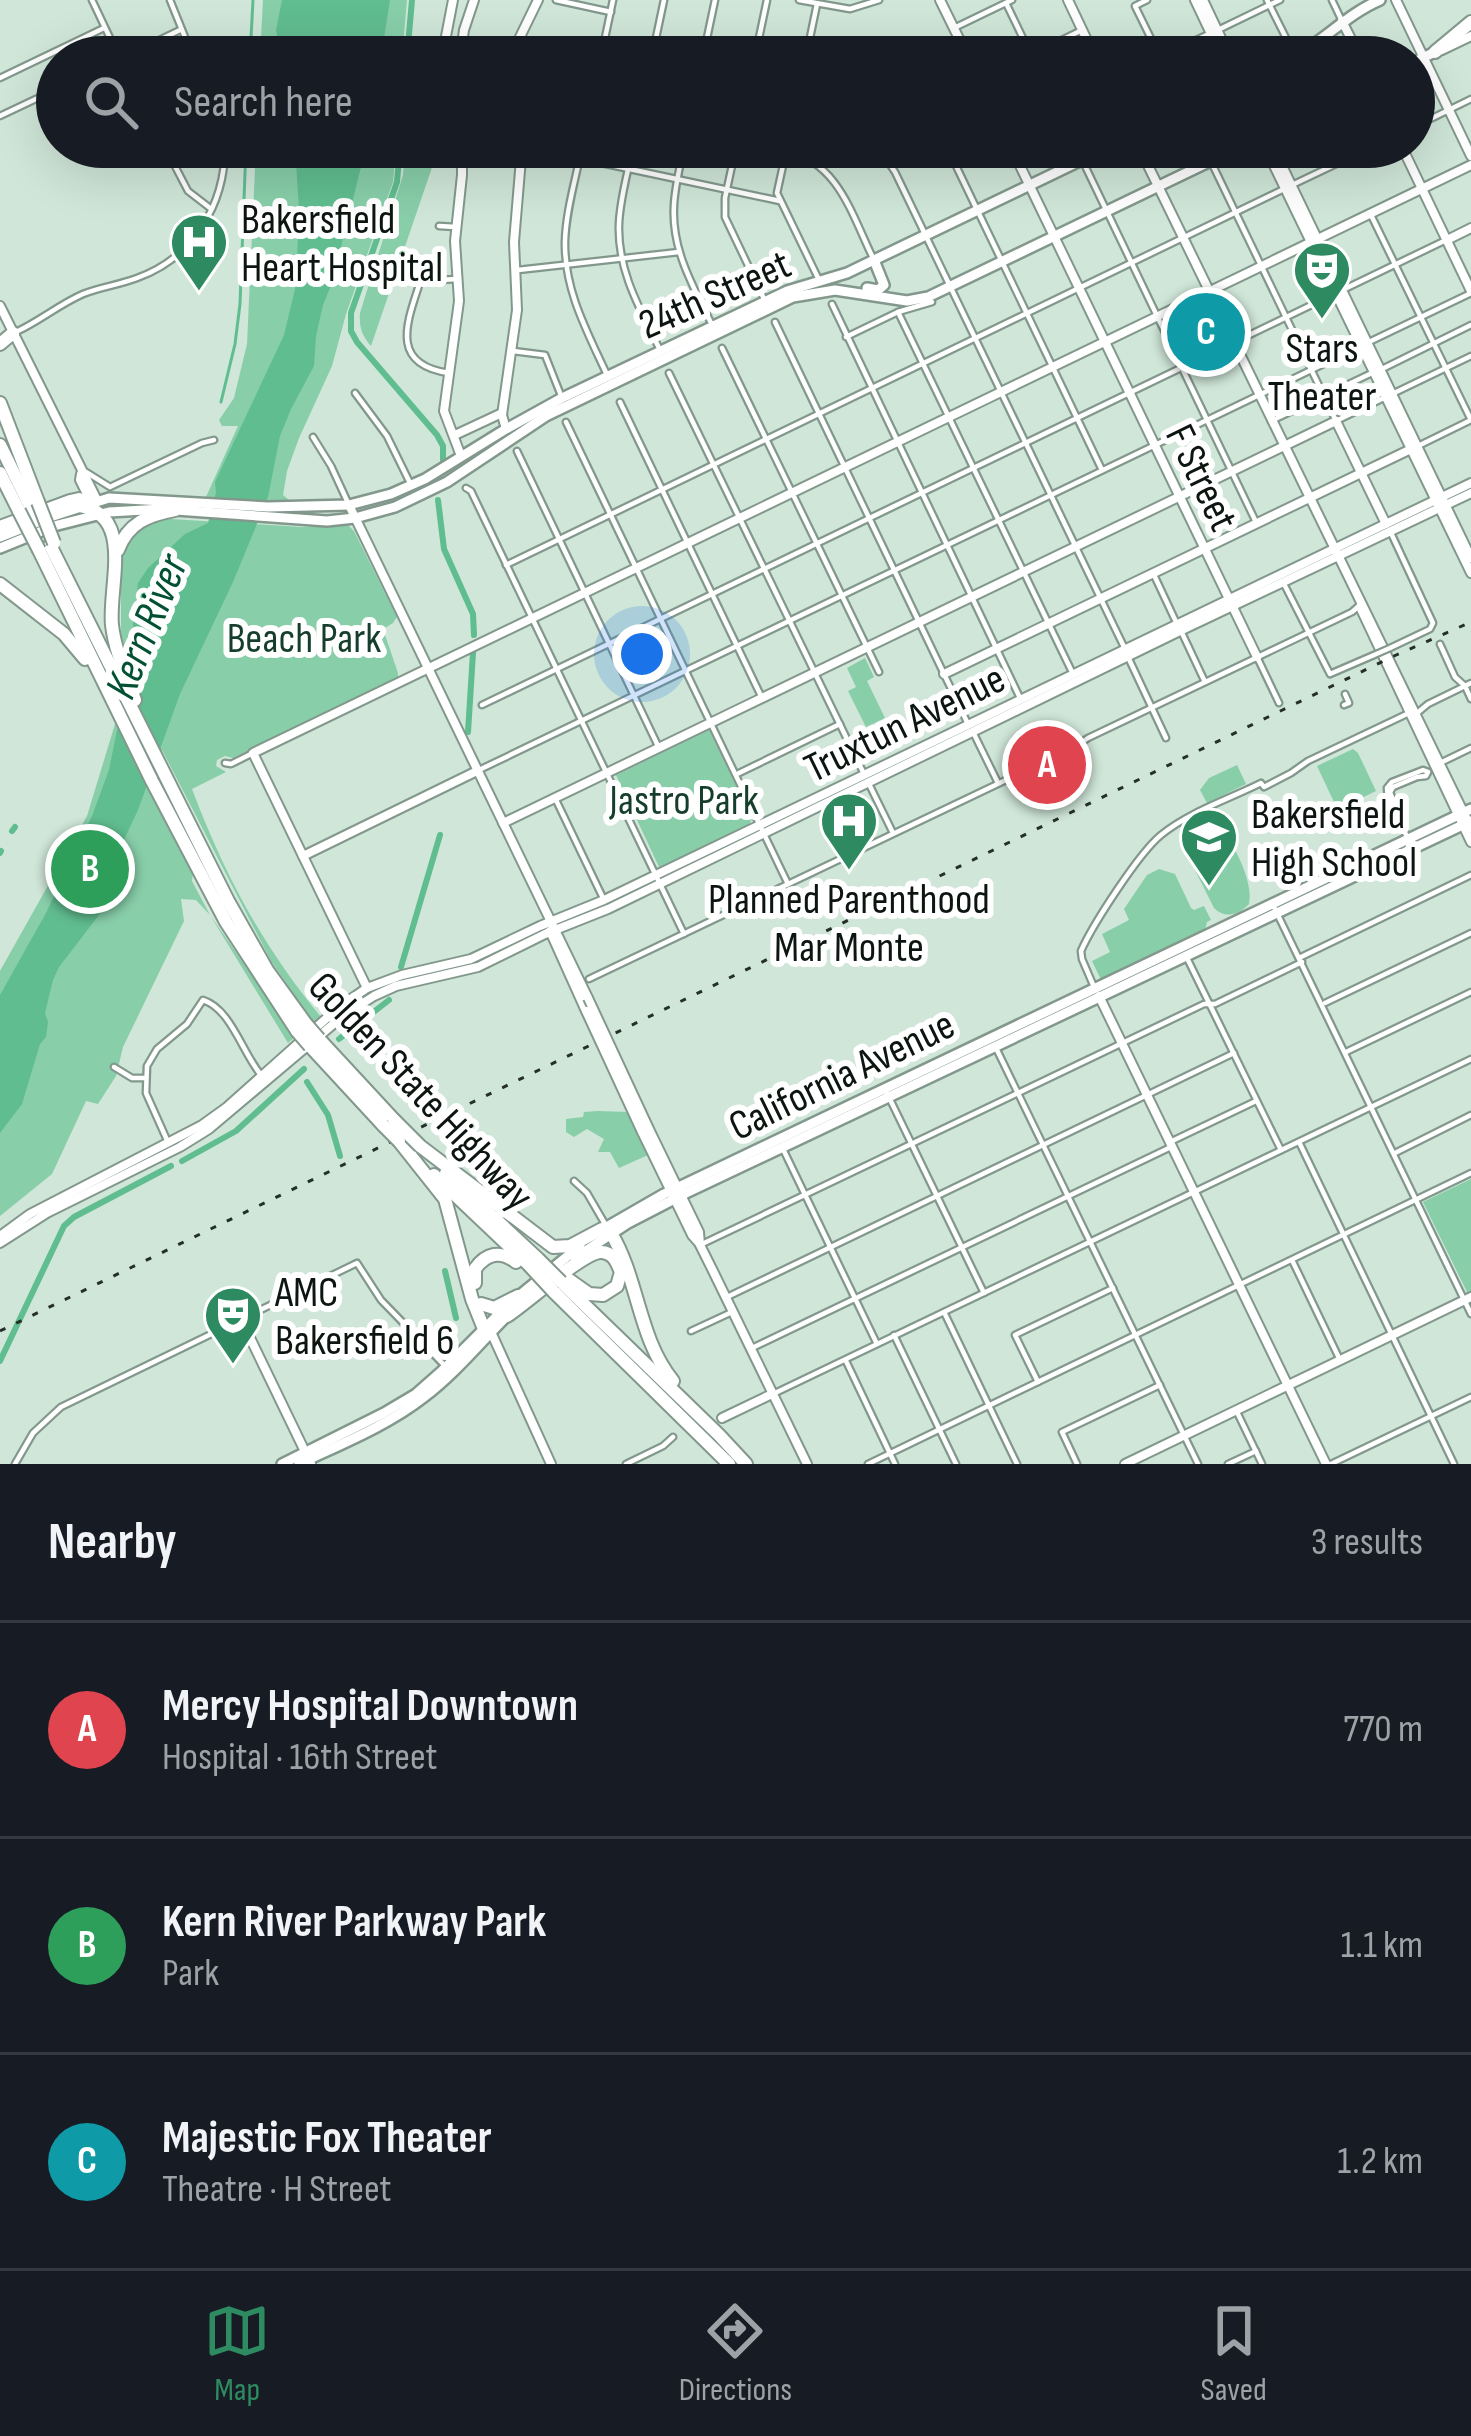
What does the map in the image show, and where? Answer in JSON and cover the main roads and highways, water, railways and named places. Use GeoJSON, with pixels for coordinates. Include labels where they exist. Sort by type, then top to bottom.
{"type":"FeatureCollection","features":[{"type":"Feature","properties":{"kind":"highway"},"geometry":{"type":"LineString","coordinates":[[1435,49],[1471,22]]}},
{"type":"Feature","properties":{"kind":"highway"},"geometry":{"type":"LineString","coordinates":[[0,403],[25,508]]}},
{"type":"Feature","properties":{"kind":"highway"},"geometry":{"type":"LineString","coordinates":[[0,445],[46,549],[117,667]]}},
{"type":"Feature","properties":{"kind":"highway"},"geometry":{"type":"LineString","coordinates":[[0,472],[46,549]]}},
{"type":"Feature","properties":{"kind":"highway"},"geometry":{"type":"LineString","coordinates":[[0,496],[25,508]]}},
{"type":"Feature","properties":{"kind":"highway"},"geometry":{"type":"LineString","coordinates":[[0,527],[79,499],[113,531],[112,624],[117,667]]}},
{"type":"Feature","properties":{"kind":"highway"},"geometry":{"type":"LineString","coordinates":[[115,557],[125,534],[137,522],[175,510]]}},
{"type":"Feature","properties":{"kind":"highway","name":"Golden State Highway"},"geometry":{"type":"LineString","coordinates":[[46,549],[62,596],[115,705],[302,1027],[399,1141],[521,1242],[533,1263]]}},
{"type":"Feature","properties":{"kind":"highway"},"geometry":{"type":"LineString","coordinates":[[0,584],[70,640],[115,705]]}},
{"type":"Feature","properties":{"kind":"highway","name":"Golden State Highway"},"geometry":{"type":"LineString","coordinates":[[117,667],[141,714],[158,777]]}},
{"type":"Feature","properties":{"kind":"highway","name":"Golden State Highway"},"geometry":{"type":"LineString","coordinates":[[388,1123],[420,1146],[438,1172],[533,1263]]}},
{"type":"Feature","properties":{"kind":"highway"},"geometry":{"type":"LineString","coordinates":[[438,1172],[553,1247],[570,1246],[605,1232],[622,1253],[655,1357],[715,1421],[746,1464]]}},
{"type":"Feature","properties":{"kind":"highway"},"geometry":{"type":"LineString","coordinates":[[438,1172],[472,1299],[488,1328]]}},
{"type":"Feature","properties":{"kind":"highway"},"geometry":{"type":"LineString","coordinates":[[488,1328],[474,1274],[484,1258],[504,1255],[533,1263],[563,1279],[715,1421]]}},
{"type":"Feature","properties":{"kind":"highway"},"geometry":{"type":"LineString","coordinates":[[533,1263],[563,1279],[729,1464]]}},
{"type":"Feature","properties":{"kind":"highway"},"geometry":{"type":"LineString","coordinates":[[507,1316],[563,1279]]}},
{"type":"Feature","properties":{"kind":"highway"},"geometry":{"type":"LineString","coordinates":[[481,1304],[494,1308],[518,1296]]}},
{"type":"Feature","properties":{"kind":"main road"},"geometry":{"type":"LineString","coordinates":[[1325,36],[1380,0]]}},
{"type":"Feature","properties":{"kind":"main road","name":"24th Street"},"geometry":{"type":"LineString","coordinates":[[270,512],[349,506],[411,485],[562,398],[792,288],[837,278],[1066,168]]}},
{"type":"Feature","properties":{"kind":"main road","name":"24th Street"},"geometry":{"type":"LineString","coordinates":[[270,512],[327,521],[355,518],[416,499],[546,416],[787,300],[809,292],[845,290],[907,301],[928,297],[1197,168]]}},
{"type":"Feature","properties":{"kind":"main road"},"geometry":{"type":"LineString","coordinates":[[809,292],[831,285],[881,289],[884,281],[874,260]]}},
{"type":"Feature","properties":{"kind":"main road"},"geometry":{"type":"LineString","coordinates":[[488,454],[506,429]]}},
{"type":"Feature","properties":{"kind":"main road"},"geometry":{"type":"LineString","coordinates":[[0,537],[119,497],[270,512]]}},
{"type":"Feature","properties":{"kind":"main road"},"geometry":{"type":"LineString","coordinates":[[0,548],[91,507],[121,511],[197,507]]}},
{"type":"Feature","properties":{"kind":"main road","name":"California Avenue"},"geometry":{"type":"LineString","coordinates":[[423,1393],[518,1296],[605,1232],[676,1193],[1466,819]]}},
{"type":"Feature","properties":{"kind":"main road","name":"California Avenue"},"geometry":{"type":"LineString","coordinates":[[1097,992],[1186,956],[1275,910]]}},
{"type":"Feature","properties":{"kind":"main road"},"geometry":{"type":"LineString","coordinates":[[563,1279],[605,1232]]}},
{"type":"Feature","properties":{"kind":"main road","name":"California Avenue"},"geometry":{"type":"LineString","coordinates":[[282,1464],[306,1460],[373,1428],[423,1393],[488,1328],[605,1232]]}},
{"type":"Feature","properties":{"kind":"main road","name":"California Avenue"},"geometry":{"type":"LineString","coordinates":[[306,1460],[400,1409]]}},
{"type":"Feature","properties":{"kind":"water"},"geometry":{"type":"Polygon","coordinates":[[[282,0],[390,0],[384,36],[277,36],[282,0]]]}},
{"type":"Feature","properties":{"kind":"water","name":"Kern River"},"geometry":{"type":"Polygon","coordinates":[[[296,168],[361,168],[323,305],[314,366],[280,436],[268,497],[180,694],[115,859],[102,911],[53,980],[45,1013],[46,1037],[22,1104],[0,1133],[0,995],[46,913],[109,770],[117,730],[139,668],[133,625],[138,583],[185,534],[208,523],[215,482],[284,335],[296,285],[296,168]]]}},
{"type":"Feature","properties":{"kind":"waterway"},"geometry":{"type":"LineString","coordinates":[[251,36],[253,0]]}},
{"type":"Feature","properties":{"kind":"waterway"},"geometry":{"type":"LineString","coordinates":[[409,36],[412,0]]}},
{"type":"Feature","properties":{"kind":"waterway"},"geometry":{"type":"LineString","coordinates":[[221,402],[240,304],[245,168]]}},
{"type":"Feature","properties":{"kind":"waterway"},"geometry":{"type":"LineString","coordinates":[[398,168],[351,313],[351,331],[437,435],[443,460]]}},
{"type":"Feature","properties":{"kind":"waterway"},"geometry":{"type":"LineString","coordinates":[[438,500],[444,549],[473,614],[474,635]]}},
{"type":"Feature","properties":{"kind":"waterway"},"geometry":{"type":"LineString","coordinates":[[468,732],[473,653]]}},
{"type":"Feature","properties":{"kind":"waterway"},"geometry":{"type":"LineString","coordinates":[[12,831],[15,827]]}},
{"type":"Feature","properties":{"kind":"waterway"},"geometry":{"type":"LineString","coordinates":[[401,967],[440,835]]}},
{"type":"Feature","properties":{"kind":"waterway"},"geometry":{"type":"LineString","coordinates":[[339,1039],[389,1000]]}},
{"type":"Feature","properties":{"kind":"waterway"},"geometry":{"type":"LineString","coordinates":[[182,1161],[236,1131],[304,1069]]}},
{"type":"Feature","properties":{"kind":"waterway"},"geometry":{"type":"LineString","coordinates":[[307,1082],[328,1115],[340,1156]]}},
{"type":"Feature","properties":{"kind":"waterway"},"geometry":{"type":"LineString","coordinates":[[0,1361],[64,1226],[171,1166]]}},
{"type":"Feature","properties":{"kind":"waterway"},"geometry":{"type":"LineString","coordinates":[[445,1271],[456,1318]]}},
{"type":"Feature","properties":{"kind":"railway"},"geometry":{"type":"LineString","coordinates":[[0,1331],[1471,622]]}},
{"type":"Feature","properties":{"kind":"place","name":"Bakersfield Heart Hospital"},"geometry":{"type":"Point","coordinates":[199,293]}},
{"type":"Feature","properties":{"kind":"place","name":"Stars Theater"},"geometry":{"type":"Point","coordinates":[1322,321]}},
{"type":"Feature","properties":{"kind":"place","name":"Majestic Fox Theater"},"geometry":{"type":"Point","coordinates":[1206,332]}},
{"type":"Feature","properties":{"kind":"place","name":"Mercy Hospital Downtown"},"geometry":{"type":"Point","coordinates":[1047,765]}},
{"type":"Feature","properties":{"kind":"place","name":"Kern River Parkway Park"},"geometry":{"type":"Point","coordinates":[90,869]}},
{"type":"Feature","properties":{"kind":"place","name":"Planned Parenthood Mar Monte"},"geometry":{"type":"Point","coordinates":[849,872]}},
{"type":"Feature","properties":{"kind":"place","name":"Bakersfield High School"},"geometry":{"type":"Point","coordinates":[1209,888]}},
{"type":"Feature","properties":{"kind":"place","name":"AMC Bakersfield 6"},"geometry":{"type":"Point","coordinates":[233,1366]}},
{"type":"Feature","properties":{"kind":"park label","name":"Beach Park"},"geometry":{"type":"Point","coordinates":[304,637]}},
{"type":"Feature","properties":{"kind":"park label","name":"Jastro Park"},"geometry":{"type":"Point","coordinates":[684,799]}}]}
